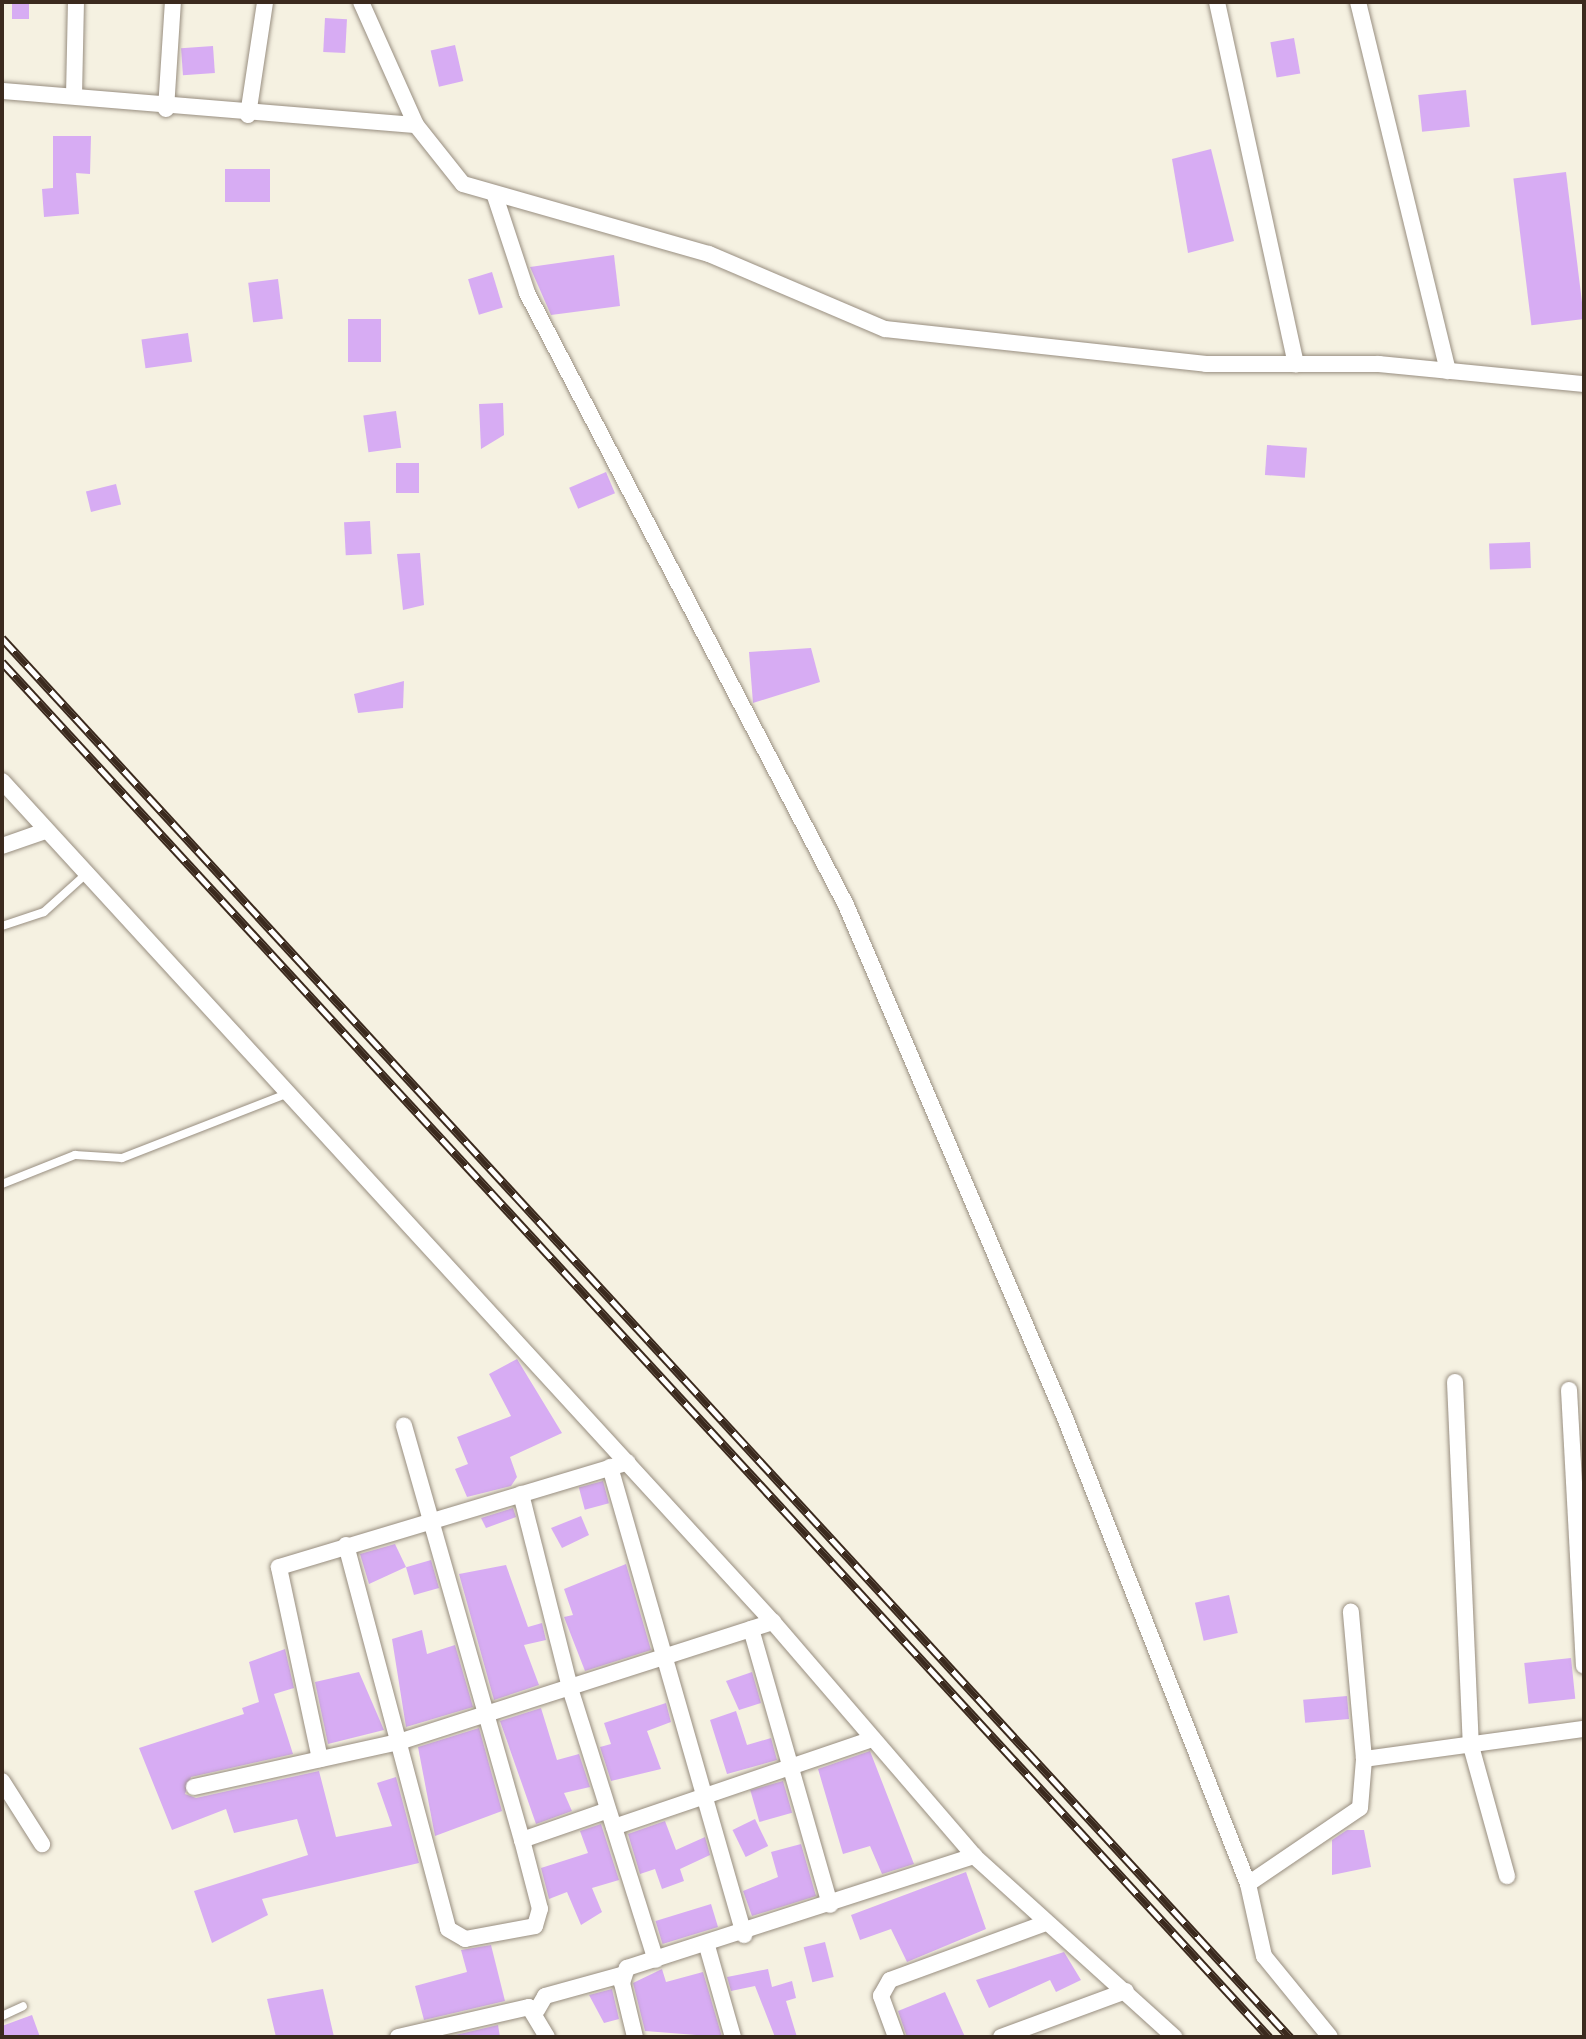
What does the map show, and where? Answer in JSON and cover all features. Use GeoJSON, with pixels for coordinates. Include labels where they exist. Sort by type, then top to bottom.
{"type":"FeatureCollection","features":[{"type":"Feature","properties":{"kind":"street"},"geometry":{"type":"LineString","coordinates":[[74,96],[76,2]]}},
{"type":"Feature","properties":{"kind":"street"},"geometry":{"type":"LineString","coordinates":[[166,109],[173,2]]}},
{"type":"Feature","properties":{"kind":"street"},"geometry":{"type":"LineString","coordinates":[[248,115],[265,2]]}},
{"type":"Feature","properties":{"kind":"street"},"geometry":{"type":"LineString","coordinates":[[361,2],[416,125],[463,184],[495,196],[591,216],[709,254],[909,335],[1206,364],[1296,364],[1448,371],[1584,384]]}},
{"type":"Feature","properties":{"kind":"street"},"geometry":{"type":"LineString","coordinates":[[1217,2],[1296,364]]}},
{"type":"Feature","properties":{"kind":"street"},"geometry":{"type":"LineString","coordinates":[[1358,2],[1448,371]]}},
{"type":"Feature","properties":{"kind":"street"},"geometry":{"type":"LineString","coordinates":[[2,91],[74,96],[166,109],[416,125]]}},
{"type":"Feature","properties":{"kind":"street"},"geometry":{"type":"LineString","coordinates":[[495,196],[527,293],[854,923],[1065,1418],[1248,1884],[1264,1956],[1330,2037]]}},
{"type":"Feature","properties":{"kind":"street"},"geometry":{"type":"LineString","coordinates":[[2,781],[773,1622],[974,1856],[1043,1924],[1126,1991],[1174,2037]]}},
{"type":"Feature","properties":{"kind":"street"},"geometry":{"type":"LineString","coordinates":[[2,846],[45,831]]}},
{"type":"Feature","properties":{"kind":"street"},"geometry":{"type":"LineString","coordinates":[[1455,1382],[1471,1746],[1507,1876]]}},
{"type":"Feature","properties":{"kind":"street"},"geometry":{"type":"LineString","coordinates":[[1569,1390],[1584,1666]]}},
{"type":"Feature","properties":{"kind":"street"},"geometry":{"type":"LineString","coordinates":[[346,1545],[443,1916],[456,1937],[535,1926],[540,1909],[522,1840],[404,1425]]}},
{"type":"Feature","properties":{"kind":"street"},"geometry":{"type":"LineString","coordinates":[[320,1759],[277,1574],[286,1562],[628,1462]]}},
{"type":"Feature","properties":{"kind":"street"},"geometry":{"type":"LineString","coordinates":[[610,1467],[744,1935]]}},
{"type":"Feature","properties":{"kind":"street"},"geometry":{"type":"LineString","coordinates":[[521,1494],[570,1688],[656,1960]]}},
{"type":"Feature","properties":{"kind":"street"},"geometry":{"type":"LineString","coordinates":[[1248,1884],[1353,1817],[1360,1808],[1364,1759],[1351,1612]]}},
{"type":"Feature","properties":{"kind":"street"},"geometry":{"type":"LineString","coordinates":[[194,1787],[399,1742],[773,1622]]}},
{"type":"Feature","properties":{"kind":"street"},"geometry":{"type":"LineString","coordinates":[[751,1629],[830,1905]]}},
{"type":"Feature","properties":{"kind":"street"},"geometry":{"type":"LineString","coordinates":[[1364,1759],[1584,1729]]}},
{"type":"Feature","properties":{"kind":"street"},"geometry":{"type":"LineString","coordinates":[[614,1827],[872,1739]]}},
{"type":"Feature","properties":{"kind":"street"},"geometry":{"type":"LineString","coordinates":[[2,1781],[42,1844]]}},
{"type":"Feature","properties":{"kind":"street"},"geometry":{"type":"LineString","coordinates":[[522,1840],[608,1810]]}},
{"type":"Feature","properties":{"kind":"street"},"geometry":{"type":"LineString","coordinates":[[398,2037],[537,2010],[545,1996],[744,1935],[974,1856]]}},
{"type":"Feature","properties":{"kind":"street"},"geometry":{"type":"LineString","coordinates":[[896,2037],[881,1996],[890,1980],[1043,1924]]}},
{"type":"Feature","properties":{"kind":"street"},"geometry":{"type":"LineString","coordinates":[[707,1946],[733,2037]]}},
{"type":"Feature","properties":{"kind":"street"},"geometry":{"type":"LineString","coordinates":[[621,1975],[635,2037]]}},
{"type":"Feature","properties":{"kind":"street"},"geometry":{"type":"LineString","coordinates":[[1001,2037],[1126,1991]]}},
{"type":"Feature","properties":{"kind":"street"},"geometry":{"type":"LineString","coordinates":[[537,2010],[547,2037]]}},
{"type":"Feature","properties":{"kind":"lane"},"geometry":{"type":"LineString","coordinates":[[2,926],[44,912],[85,875]]}},
{"type":"Feature","properties":{"kind":"lane"},"geometry":{"type":"LineString","coordinates":[[2,1184],[75,1155],[122,1158],[286,1094]]}},
{"type":"Feature","properties":{"kind":"lane"},"geometry":{"type":"LineString","coordinates":[[2,2016],[23,2006]]}},
{"type":"Feature","properties":{"kind":"building"},"geometry":{"type":"Polygon","coordinates":[[[12,2],[29,2],[29,19],[12,19],[12,2]]]}},
{"type":"Feature","properties":{"kind":"building"},"geometry":{"type":"Polygon","coordinates":[[[325,18],[347,19],[345,53],[323,52],[325,18]]]}},
{"type":"Feature","properties":{"kind":"building"},"geometry":{"type":"Polygon","coordinates":[[[1294,38],[1300,73],[1277,78],[1270,42],[1294,38]]]}},
{"type":"Feature","properties":{"kind":"building"},"geometry":{"type":"Polygon","coordinates":[[[455,45],[463,81],[439,87],[431,51],[455,45]]]}},
{"type":"Feature","properties":{"kind":"building"},"geometry":{"type":"Polygon","coordinates":[[[213,46],[215,73],[183,75],[181,48],[213,46]]]}},
{"type":"Feature","properties":{"kind":"building"},"geometry":{"type":"Polygon","coordinates":[[[1466,90],[1470,127],[1422,132],[1418,95],[1466,90]]]}},
{"type":"Feature","properties":{"kind":"building"},"geometry":{"type":"Polygon","coordinates":[[[53,136],[91,136],[90,174],[76,173],[79,214],[44,217],[42,189],[53,188],[53,136]]]}},
{"type":"Feature","properties":{"kind":"building"},"geometry":{"type":"Polygon","coordinates":[[[1211,149],[1234,241],[1188,253],[1172,159],[1211,149]]]}},
{"type":"Feature","properties":{"kind":"building"},"geometry":{"type":"Polygon","coordinates":[[[225,169],[270,169],[270,202],[225,202],[225,169]]]}},
{"type":"Feature","properties":{"kind":"building"},"geometry":{"type":"Polygon","coordinates":[[[1566,172],[1584,319],[1531,325],[1513,178],[1566,172]]]}},
{"type":"Feature","properties":{"kind":"building"},"geometry":{"type":"Polygon","coordinates":[[[614,255],[620,306],[551,315],[530,267],[614,255]]]}},
{"type":"Feature","properties":{"kind":"building"},"geometry":{"type":"Polygon","coordinates":[[[492,272],[503,307],[479,315],[468,279],[492,272]]]}},
{"type":"Feature","properties":{"kind":"building"},"geometry":{"type":"Polygon","coordinates":[[[278,279],[283,319],[253,322],[248,283],[278,279]]]}},
{"type":"Feature","properties":{"kind":"building"},"geometry":{"type":"Polygon","coordinates":[[[348,319],[381,319],[381,362],[348,362],[348,319]]]}},
{"type":"Feature","properties":{"kind":"building"},"geometry":{"type":"Polygon","coordinates":[[[188,333],[192,362],[145,368],[141,340],[188,333]]]}},
{"type":"Feature","properties":{"kind":"building"},"geometry":{"type":"Polygon","coordinates":[[[503,403],[504,435],[481,449],[479,404],[503,403]]]}},
{"type":"Feature","properties":{"kind":"building"},"geometry":{"type":"Polygon","coordinates":[[[396,411],[401,448],[368,452],[363,416],[396,411]]]}},
{"type":"Feature","properties":{"kind":"building"},"geometry":{"type":"Polygon","coordinates":[[[1267,445],[1307,448],[1305,478],[1265,475],[1267,445]]]}},
{"type":"Feature","properties":{"kind":"building"},"geometry":{"type":"Polygon","coordinates":[[[396,463],[419,463],[419,493],[396,493],[396,463]]]}},
{"type":"Feature","properties":{"kind":"building"},"geometry":{"type":"Polygon","coordinates":[[[606,472],[615,493],[578,509],[569,488],[606,472]]]}},
{"type":"Feature","properties":{"kind":"building"},"geometry":{"type":"Polygon","coordinates":[[[116,484],[121,504],[91,512],[86,491],[116,484]]]}},
{"type":"Feature","properties":{"kind":"building"},"geometry":{"type":"Polygon","coordinates":[[[370,521],[372,554],[346,555],[344,522],[370,521]]]}},
{"type":"Feature","properties":{"kind":"building"},"geometry":{"type":"Polygon","coordinates":[[[1530,542],[1531,568],[1490,569],[1489,543],[1530,542]]]}},
{"type":"Feature","properties":{"kind":"building"},"geometry":{"type":"Polygon","coordinates":[[[420,553],[424,605],[403,610],[397,554],[420,553]]]}},
{"type":"Feature","properties":{"kind":"building"},"geometry":{"type":"Polygon","coordinates":[[[811,648],[820,682],[753,703],[749,652],[811,648]]]}},
{"type":"Feature","properties":{"kind":"building"},"geometry":{"type":"Polygon","coordinates":[[[404,681],[403,708],[358,713],[354,694],[404,681]]]}},
{"type":"Feature","properties":{"kind":"building"},"geometry":{"type":"Polygon","coordinates":[[[517,1359],[562,1433],[510,1457],[517,1477],[511,1486],[467,1497],[455,1469],[468,1464],[457,1437],[511,1416],[489,1374],[517,1359]]]}},
{"type":"Feature","properties":{"kind":"building"},"geometry":{"type":"Polygon","coordinates":[[[603,1481],[609,1503],[585,1510],[579,1487],[603,1481]]]}},
{"type":"Feature","properties":{"kind":"building"},"geometry":{"type":"Polygon","coordinates":[[[513,1508],[516,1517],[486,1528],[481,1518],[513,1508]]]}},
{"type":"Feature","properties":{"kind":"building"},"geometry":{"type":"Polygon","coordinates":[[[581,1516],[589,1535],[562,1548],[551,1528],[581,1516]]]}},
{"type":"Feature","properties":{"kind":"building"},"geometry":{"type":"Polygon","coordinates":[[[395,1544],[406,1567],[369,1584],[360,1554],[395,1544]]]}},
{"type":"Feature","properties":{"kind":"building"},"geometry":{"type":"Polygon","coordinates":[[[431,1560],[439,1588],[414,1595],[406,1567],[431,1560]]]}},
{"type":"Feature","properties":{"kind":"building"},"geometry":{"type":"Polygon","coordinates":[[[626,1564],[651,1650],[585,1671],[564,1617],[573,1615],[564,1589],[626,1564]]]}},
{"type":"Feature","properties":{"kind":"building"},"geometry":{"type":"Polygon","coordinates":[[[506,1565],[528,1627],[542,1623],[546,1640],[524,1645],[539,1685],[494,1700],[459,1574],[506,1565]]]}},
{"type":"Feature","properties":{"kind":"building"},"geometry":{"type":"Polygon","coordinates":[[[1229,1595],[1238,1633],[1204,1641],[1195,1603],[1229,1595]]]}},
{"type":"Feature","properties":{"kind":"building"},"geometry":{"type":"Polygon","coordinates":[[[422,1630],[427,1654],[455,1645],[473,1707],[406,1727],[392,1639],[422,1630]]]}},
{"type":"Feature","properties":{"kind":"building"},"geometry":{"type":"Polygon","coordinates":[[[285,1649],[294,1688],[274,1694],[293,1754],[191,1777],[185,1794],[196,1798],[319,1771],[336,1837],[392,1826],[377,1783],[396,1777],[419,1863],[262,1899],[268,1915],[212,1943],[194,1891],[308,1855],[297,1819],[234,1833],[226,1809],[172,1830],[139,1748],[244,1714],[242,1708],[259,1702],[249,1662],[285,1649]]]}},
{"type":"Feature","properties":{"kind":"building"},"geometry":{"type":"Polygon","coordinates":[[[1571,1658],[1575,1699],[1529,1704],[1524,1663],[1571,1658]]]}},
{"type":"Feature","properties":{"kind":"building"},"geometry":{"type":"Polygon","coordinates":[[[359,1672],[384,1730],[328,1744],[315,1682],[359,1672]]]}},
{"type":"Feature","properties":{"kind":"building"},"geometry":{"type":"Polygon","coordinates":[[[752,1672],[761,1703],[739,1710],[726,1681],[752,1672]]]}},
{"type":"Feature","properties":{"kind":"building"},"geometry":{"type":"Polygon","coordinates":[[[1347,1696],[1349,1719],[1305,1723],[1303,1700],[1347,1696]]]}},
{"type":"Feature","properties":{"kind":"building"},"geometry":{"type":"Polygon","coordinates":[[[666,1703],[671,1722],[647,1731],[661,1769],[611,1781],[600,1747],[611,1744],[604,1723],[666,1703]]]}},
{"type":"Feature","properties":{"kind":"building"},"geometry":{"type":"Polygon","coordinates":[[[541,1708],[557,1760],[579,1754],[590,1787],[564,1793],[572,1811],[536,1824],[500,1721],[541,1708]]]}},
{"type":"Feature","properties":{"kind":"building"},"geometry":{"type":"Polygon","coordinates":[[[736,1711],[747,1745],[771,1738],[777,1760],[727,1774],[710,1720],[736,1711]]]}},
{"type":"Feature","properties":{"kind":"building"},"geometry":{"type":"Polygon","coordinates":[[[479,1728],[502,1811],[435,1836],[418,1747],[479,1728]]]}},
{"type":"Feature","properties":{"kind":"building"},"geometry":{"type":"Polygon","coordinates":[[[870,1751],[914,1864],[882,1874],[870,1846],[843,1854],[818,1769],[870,1751]]]}},
{"type":"Feature","properties":{"kind":"building"},"geometry":{"type":"Polygon","coordinates":[[[783,1781],[792,1813],[759,1822],[750,1790],[783,1781]]]}},
{"type":"Feature","properties":{"kind":"building"},"geometry":{"type":"Polygon","coordinates":[[[755,1819],[768,1846],[746,1857],[733,1830],[755,1819]]]}},
{"type":"Feature","properties":{"kind":"building"},"geometry":{"type":"Polygon","coordinates":[[[665,1821],[676,1850],[705,1837],[710,1855],[680,1869],[684,1881],[662,1889],[655,1869],[640,1874],[628,1834],[665,1821]]]}},
{"type":"Feature","properties":{"kind":"building"},"geometry":{"type":"Polygon","coordinates":[[[601,1824],[619,1880],[592,1888],[602,1912],[581,1925],[567,1892],[549,1899],[541,1868],[588,1853],[580,1831],[601,1824]]]}},
{"type":"Feature","properties":{"kind":"building"},"geometry":{"type":"Polygon","coordinates":[[[1347,1830],[1364,1830],[1371,1867],[1332,1875],[1332,1840],[1347,1830]]]}},
{"type":"Feature","properties":{"kind":"building"},"geometry":{"type":"Polygon","coordinates":[[[801,1844],[816,1896],[752,1916],[743,1891],[778,1877],[771,1852],[801,1844]]]}},
{"type":"Feature","properties":{"kind":"building"},"geometry":{"type":"Polygon","coordinates":[[[966,1872],[986,1929],[907,1962],[891,1929],[860,1940],[851,1915],[966,1872]]]}},
{"type":"Feature","properties":{"kind":"building"},"geometry":{"type":"Polygon","coordinates":[[[711,1904],[718,1927],[663,1944],[656,1921],[711,1904]]]}},
{"type":"Feature","properties":{"kind":"building"},"geometry":{"type":"Polygon","coordinates":[[[825,1942],[834,1977],[812,1982],[804,1947],[825,1942]]]}},
{"type":"Feature","properties":{"kind":"building"},"geometry":{"type":"Polygon","coordinates":[[[491,1945],[505,2001],[424,2020],[415,1986],[467,1972],[461,1950],[491,1945]]]}},
{"type":"Feature","properties":{"kind":"building"},"geometry":{"type":"Polygon","coordinates":[[[1064,1952],[1081,1980],[1056,1992],[1050,1980],[989,2008],[976,1980],[1064,1952]]]}},
{"type":"Feature","properties":{"kind":"building"},"geometry":{"type":"Polygon","coordinates":[[[662,1969],[666,1982],[703,1972],[722,2037],[645,2031],[633,1983],[662,1969]]]}},
{"type":"Feature","properties":{"kind":"building"},"geometry":{"type":"Polygon","coordinates":[[[768,1969],[772,1987],[792,1981],[796,1998],[786,2001],[797,2037],[775,2037],[755,1986],[731,1991],[727,1977],[768,1969]]]}},
{"type":"Feature","properties":{"kind":"building"},"geometry":{"type":"Polygon","coordinates":[[[323,1989],[334,2037],[276,2037],[267,1999],[323,1989]]]}},
{"type":"Feature","properties":{"kind":"building"},"geometry":{"type":"Polygon","coordinates":[[[612,1989],[619,2019],[604,2023],[589,1995],[612,1989]]]}},
{"type":"Feature","properties":{"kind":"building"},"geometry":{"type":"Polygon","coordinates":[[[945,1992],[965,2037],[907,2037],[898,2011],[945,1992]]]}},
{"type":"Feature","properties":{"kind":"building"},"geometry":{"type":"Polygon","coordinates":[[[32,2015],[40,2037],[2,2037],[2,2026],[32,2015]]]}},
{"type":"Feature","properties":{"kind":"building"},"geometry":{"type":"Polygon","coordinates":[[[498,2025],[500,2037],[447,2037],[498,2025]]]}},
{"type":"Feature","properties":{"kind":"railway"},"geometry":{"type":"LineString","coordinates":[[2,638],[1290,2037]]}},
{"type":"Feature","properties":{"kind":"railway"},"geometry":{"type":"LineString","coordinates":[[2,662],[1269,2037]]}}]}
